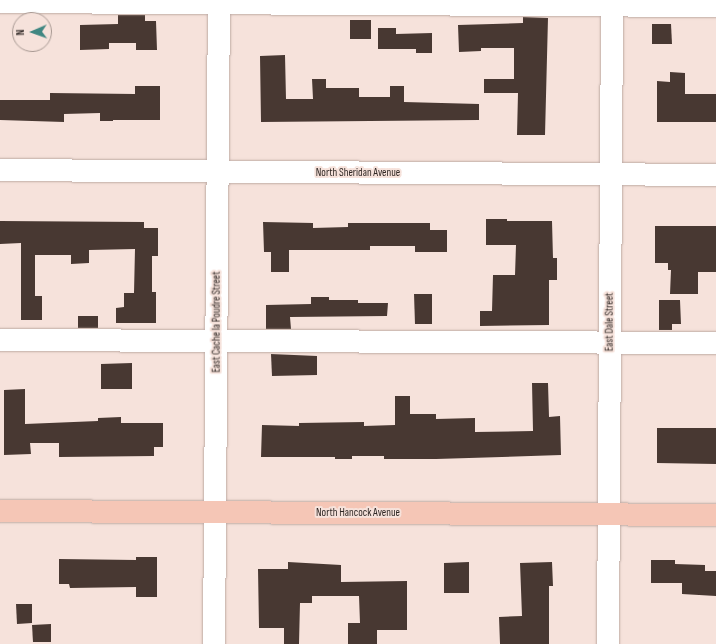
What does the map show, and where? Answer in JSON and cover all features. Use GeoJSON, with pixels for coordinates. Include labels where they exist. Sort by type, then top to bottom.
{"type":"FeatureCollection","features":[{"type":"Feature","properties":{"kind":"main road","name":"North Hancock Avenue"},"geometry":{"type":"LineString","coordinates":[[0,511],[716,515]]}},
{"type":"Feature","properties":{"kind":"street"},"geometry":{"type":"LineString","coordinates":[[0,2],[219,1],[612,3],[716,6]]}},
{"type":"Feature","properties":{"kind":"street","name":"East Cache la Poudre Street"},"geometry":{"type":"LineString","coordinates":[[214,644],[219,1]]}},
{"type":"Feature","properties":{"kind":"street","name":"East Dale Street"},"geometry":{"type":"LineString","coordinates":[[608,644],[612,3]]}},
{"type":"Feature","properties":{"kind":"street","name":"North Sheridan Avenue"},"geometry":{"type":"LineString","coordinates":[[0,170],[716,175]]}},
{"type":"Feature","properties":{"kind":"street"},"geometry":{"type":"LineString","coordinates":[[0,340],[716,343]]}},
{"type":"Feature","properties":{"kind":"building"},"geometry":{"type":"Polygon","coordinates":[[[118,15],[145,15],[145,21],[156,21],[157,50],[136,50],[136,43],[109,43],[109,49],[80,50],[80,25],[118,24],[118,15]]]}},
{"type":"Feature","properties":{"kind":"building"},"geometry":{"type":"Polygon","coordinates":[[[523,17],[548,18],[545,135],[517,135],[518,93],[484,93],[484,79],[514,79],[514,48],[481,48],[481,51],[459,52],[458,25],[523,23],[523,17]]]}},
{"type":"Feature","properties":{"kind":"building"},"geometry":{"type":"Polygon","coordinates":[[[350,20],[371,20],[371,39],[350,39],[350,20]]]}},
{"type":"Feature","properties":{"kind":"building"},"geometry":{"type":"Polygon","coordinates":[[[652,24],[671,24],[672,44],[652,44],[652,24]]]}},
{"type":"Feature","properties":{"kind":"building"},"geometry":{"type":"Polygon","coordinates":[[[378,28],[396,28],[396,34],[432,33],[432,53],[416,53],[416,49],[378,49],[378,28]]]}},
{"type":"Feature","properties":{"kind":"building"},"geometry":{"type":"Polygon","coordinates":[[[285,55],[286,99],[313,99],[312,79],[326,79],[326,88],[359,88],[359,97],[390,97],[390,86],[404,86],[404,102],[479,104],[479,120],[261,122],[260,56],[285,55]]]}},
{"type":"Feature","properties":{"kind":"building"},"geometry":{"type":"Polygon","coordinates":[[[670,72],[685,73],[685,94],[716,94],[716,122],[657,122],[657,81],[670,82],[670,72]]]}},
{"type":"Feature","properties":{"kind":"building"},"geometry":{"type":"Polygon","coordinates":[[[135,86],[160,86],[160,120],[100,121],[100,113],[64,114],[64,122],[0,120],[0,100],[50,100],[50,93],[135,94],[135,86]]]}},
{"type":"Feature","properties":{"kind":"building"},"geometry":{"type":"Polygon","coordinates":[[[486,219],[507,219],[507,221],[552,221],[553,258],[557,258],[557,280],[549,280],[549,325],[480,326],[480,311],[492,311],[493,275],[515,275],[516,245],[486,245],[486,219]]]}},
{"type":"Feature","properties":{"kind":"building"},"geometry":{"type":"Polygon","coordinates":[[[0,221],[144,222],[144,228],[158,228],[158,256],[152,256],[152,292],[156,292],[156,323],[116,323],[116,308],[124,307],[124,293],[134,293],[135,249],[89,250],[89,263],[71,264],[71,255],[35,255],[35,296],[42,296],[42,320],[21,320],[21,243],[0,244],[0,221]]]}},
{"type":"Feature","properties":{"kind":"building"},"geometry":{"type":"Polygon","coordinates":[[[263,222],[313,223],[313,228],[348,227],[348,223],[430,223],[430,230],[447,230],[447,252],[415,252],[415,246],[370,246],[370,250],[289,250],[289,272],[271,272],[271,252],[264,252],[263,222]]]}},
{"type":"Feature","properties":{"kind":"building"},"geometry":{"type":"Polygon","coordinates":[[[655,226],[716,226],[716,272],[698,272],[698,294],[670,294],[671,270],[668,270],[668,263],[655,263],[655,226]]]}},
{"type":"Feature","properties":{"kind":"building"},"geometry":{"type":"Polygon","coordinates":[[[414,294],[432,294],[432,324],[415,324],[414,294]]]}},
{"type":"Feature","properties":{"kind":"building"},"geometry":{"type":"Polygon","coordinates":[[[311,297],[329,297],[329,300],[358,300],[358,303],[388,303],[387,316],[290,317],[291,329],[266,329],[266,305],[311,304],[311,297]]]}},
{"type":"Feature","properties":{"kind":"building"},"geometry":{"type":"Polygon","coordinates":[[[659,300],[680,300],[681,324],[672,324],[672,330],[659,330],[659,300]]]}},
{"type":"Feature","properties":{"kind":"building"},"geometry":{"type":"Polygon","coordinates":[[[78,316],[98,316],[98,328],[78,328],[78,316]]]}},
{"type":"Feature","properties":{"kind":"building"},"geometry":{"type":"Polygon","coordinates":[[[271,354],[317,356],[317,375],[272,376],[271,354]]]}},
{"type":"Feature","properties":{"kind":"building"},"geometry":{"type":"Polygon","coordinates":[[[132,363],[132,389],[101,389],[101,364],[132,363]]]}},
{"type":"Feature","properties":{"kind":"building"},"geometry":{"type":"Polygon","coordinates":[[[532,383],[548,383],[549,417],[560,416],[561,455],[436,459],[384,459],[384,456],[352,456],[352,459],[335,459],[335,457],[261,457],[262,425],[299,426],[299,423],[364,422],[364,426],[395,425],[395,396],[410,396],[410,414],[436,414],[436,419],[475,418],[475,432],[533,431],[532,383]]]}},
{"type":"Feature","properties":{"kind":"building"},"geometry":{"type":"Polygon","coordinates":[[[25,389],[25,424],[98,421],[98,418],[121,417],[121,423],[163,423],[163,447],[154,447],[154,456],[59,457],[59,443],[30,443],[31,454],[4,455],[4,390],[25,389]]]}},
{"type":"Feature","properties":{"kind":"building"},"geometry":{"type":"Polygon","coordinates":[[[657,428],[716,428],[716,464],[657,463],[657,428]]]}},
{"type":"Feature","properties":{"kind":"building"},"geometry":{"type":"Polygon","coordinates":[[[136,557],[157,557],[157,597],[136,597],[136,587],[70,588],[69,584],[59,584],[59,559],[136,560],[136,557]]]}},
{"type":"Feature","properties":{"kind":"building"},"geometry":{"type":"Polygon","coordinates":[[[651,560],[675,560],[675,564],[705,565],[705,571],[716,571],[716,596],[682,594],[682,583],[651,583],[651,560]]]}},
{"type":"Feature","properties":{"kind":"building"},"geometry":{"type":"Polygon","coordinates":[[[288,562],[341,565],[341,582],[407,581],[407,630],[377,630],[377,644],[348,644],[348,623],[360,623],[359,596],[312,596],[312,603],[300,603],[299,644],[284,644],[284,628],[259,628],[258,569],[288,569],[288,562]]]}},
{"type":"Feature","properties":{"kind":"building"},"geometry":{"type":"Polygon","coordinates":[[[469,562],[469,593],[444,593],[444,563],[469,562]]]}},
{"type":"Feature","properties":{"kind":"building"},"geometry":{"type":"Polygon","coordinates":[[[552,562],[553,586],[549,586],[549,644],[500,644],[499,617],[522,616],[520,563],[552,562]]]}},
{"type":"Feature","properties":{"kind":"building"},"geometry":{"type":"Polygon","coordinates":[[[16,604],[32,604],[32,623],[17,624],[16,604]]]}},
{"type":"Feature","properties":{"kind":"building"},"geometry":{"type":"Polygon","coordinates":[[[51,624],[51,642],[33,642],[32,625],[51,624]]]}}]}
